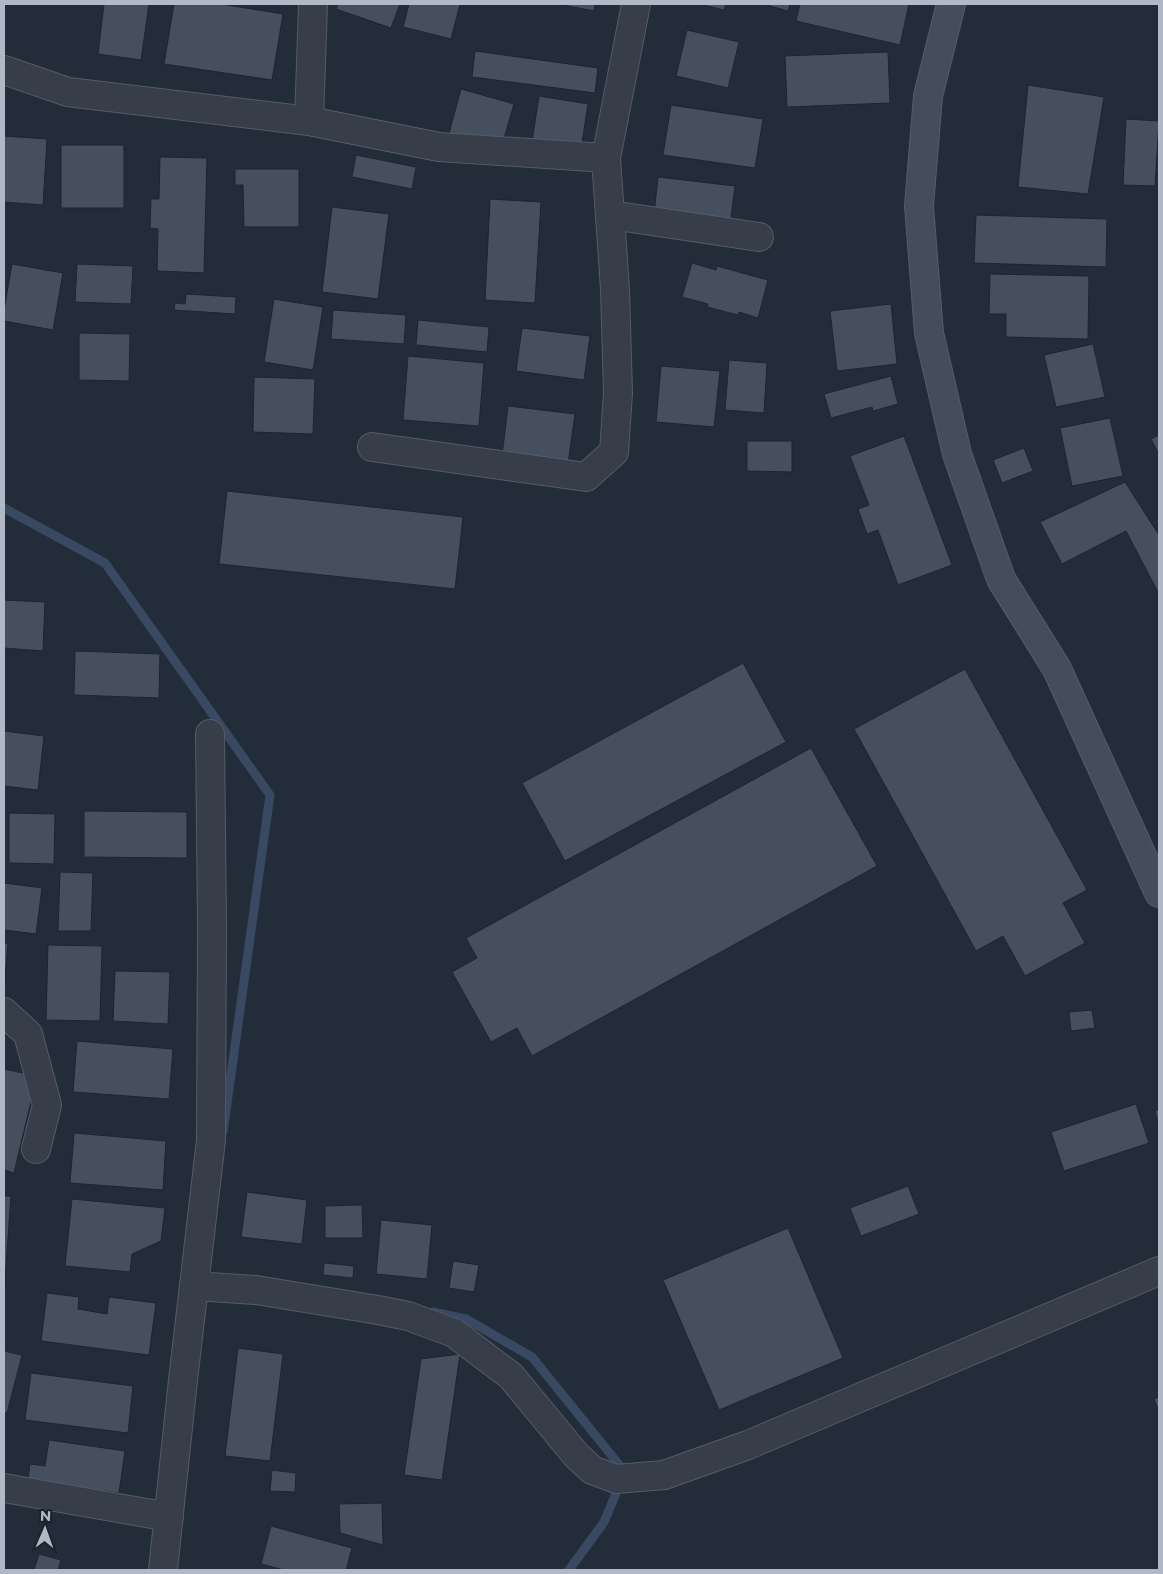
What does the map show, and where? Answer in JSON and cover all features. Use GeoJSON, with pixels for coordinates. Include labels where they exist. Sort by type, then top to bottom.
{"type":"FeatureCollection","features":[{"type":"Feature","properties":{"kind":"main road"},"geometry":{"type":"LineString","coordinates":[[951,4],[928,96],[919,206],[929,333],[957,454],[1001,579],[1057,669],[1159,893]]}},
{"type":"Feature","properties":{"kind":"street"},"geometry":{"type":"LineString","coordinates":[[309,121],[313,4]]}},
{"type":"Feature","properties":{"kind":"street"},"geometry":{"type":"LineString","coordinates":[[372,447],[586,478],[614,452],[618,393],[615,290],[606,158],[636,4]]}},
{"type":"Feature","properties":{"kind":"street"},"geometry":{"type":"LineString","coordinates":[[4,70],[68,92],[309,121],[439,147],[606,158]]}},
{"type":"Feature","properties":{"kind":"street"},"geometry":{"type":"LineString","coordinates":[[611,215],[758,236]]}},
{"type":"Feature","properties":{"kind":"street"},"geometry":{"type":"LineString","coordinates":[[163,1570],[211,1140],[212,926],[210,734]]}},
{"type":"Feature","properties":{"kind":"street"},"geometry":{"type":"LineString","coordinates":[[4,1012],[28,1034],[47,1105],[36,1149]]}},
{"type":"Feature","properties":{"kind":"street"},"geometry":{"type":"LineString","coordinates":[[194,1286],[256,1290],[378,1310],[408,1316],[454,1333],[511,1376],[576,1455],[592,1470],[616,1480],[664,1475],[748,1445],[1159,1271]]}},
{"type":"Feature","properties":{"kind":"street"},"geometry":{"type":"LineString","coordinates":[[4,1488],[169,1517]]}},
{"type":"Feature","properties":{"kind":"building"},"geometry":{"type":"Polygon","coordinates":[[[104,4],[149,4],[141,60],[98,54],[104,4]]]}},
{"type":"Feature","properties":{"kind":"building"},"geometry":{"type":"Polygon","coordinates":[[[174,4],[221,4],[283,14],[272,80],[164,64],[174,4]]]}},
{"type":"Feature","properties":{"kind":"building"},"geometry":{"type":"Polygon","coordinates":[[[338,4],[400,4],[391,28],[336,9],[338,4]]]}},
{"type":"Feature","properties":{"kind":"building"},"geometry":{"type":"Polygon","coordinates":[[[409,4],[460,4],[451,39],[403,27],[409,4]]]}},
{"type":"Feature","properties":{"kind":"building"},"geometry":{"type":"Polygon","coordinates":[[[558,4],[595,4],[594,11],[558,4]]]}},
{"type":"Feature","properties":{"kind":"building"},"geometry":{"type":"Polygon","coordinates":[[[700,4],[726,4],[724,10],[700,4]]]}},
{"type":"Feature","properties":{"kind":"building"},"geometry":{"type":"Polygon","coordinates":[[[763,4],[790,4],[788,11],[763,4]]]}},
{"type":"Feature","properties":{"kind":"building"},"geometry":{"type":"Polygon","coordinates":[[[800,4],[909,4],[900,45],[796,21],[800,4]]]}},
{"type":"Feature","properties":{"kind":"building"},"geometry":{"type":"Polygon","coordinates":[[[687,30],[739,42],[728,88],[676,76],[687,30]]]}},
{"type":"Feature","properties":{"kind":"building"},"geometry":{"type":"Polygon","coordinates":[[[475,51],[598,68],[595,93],[472,77],[475,51]]]}},
{"type":"Feature","properties":{"kind":"building"},"geometry":{"type":"Polygon","coordinates":[[[888,52],[890,103],[787,107],[785,56],[888,52]]]}},
{"type":"Feature","properties":{"kind":"building"},"geometry":{"type":"Polygon","coordinates":[[[1028,85],[1104,97],[1088,194],[1018,187],[1028,85]]]}},
{"type":"Feature","properties":{"kind":"building"},"geometry":{"type":"Polygon","coordinates":[[[461,89],[514,104],[500,152],[448,137],[461,89]]]}},
{"type":"Feature","properties":{"kind":"building"},"geometry":{"type":"Polygon","coordinates":[[[539,96],[588,104],[580,156],[531,148],[539,96]]]}},
{"type":"Feature","properties":{"kind":"building"},"geometry":{"type":"Polygon","coordinates":[[[671,105],[763,119],[755,168],[663,155],[671,105]]]}},
{"type":"Feature","properties":{"kind":"building"},"geometry":{"type":"Polygon","coordinates":[[[1126,119],[1159,121],[1155,186],[1123,185],[1126,119]]]}},
{"type":"Feature","properties":{"kind":"building"},"geometry":{"type":"Polygon","coordinates":[[[4,136],[47,139],[43,205],[4,202],[4,136]]]}},
{"type":"Feature","properties":{"kind":"building"},"geometry":{"type":"Polygon","coordinates":[[[61,145],[124,145],[124,208],[61,208],[61,145]]]}},
{"type":"Feature","properties":{"kind":"building"},"geometry":{"type":"Polygon","coordinates":[[[356,155],[416,167],[412,189],[352,177],[356,155]]]}},
{"type":"Feature","properties":{"kind":"building"},"geometry":{"type":"Polygon","coordinates":[[[160,157],[207,158],[204,273],[157,271],[158,229],[150,228],[151,199],[159,199],[160,157]]]}},
{"type":"Feature","properties":{"kind":"building"},"geometry":{"type":"Polygon","coordinates":[[[235,169],[299,169],[299,227],[244,227],[243,185],[235,185],[235,169]]]}},
{"type":"Feature","properties":{"kind":"building"},"geometry":{"type":"Polygon","coordinates":[[[658,177],[735,186],[729,233],[653,224],[658,177]]]}},
{"type":"Feature","properties":{"kind":"building"},"geometry":{"type":"Polygon","coordinates":[[[490,199],[541,202],[535,303],[485,300],[490,199]]]}},
{"type":"Feature","properties":{"kind":"building"},"geometry":{"type":"Polygon","coordinates":[[[332,207],[389,214],[378,299],[322,292],[332,207]]]}},
{"type":"Feature","properties":{"kind":"building"},"geometry":{"type":"Polygon","coordinates":[[[976,215],[1107,219],[1106,267],[974,263],[976,215]]]}},
{"type":"Feature","properties":{"kind":"building"},"geometry":{"type":"Polygon","coordinates":[[[692,263],[716,270],[717,266],[768,280],[758,318],[739,312],[738,315],[707,307],[708,304],[682,297],[692,263]]]}},
{"type":"Feature","properties":{"kind":"building"},"geometry":{"type":"Polygon","coordinates":[[[12,264],[63,273],[53,330],[4,321],[4,310],[12,264]]]}},
{"type":"Feature","properties":{"kind":"building"},"geometry":{"type":"Polygon","coordinates":[[[77,264],[133,266],[131,304],[75,302],[77,264]]]}},
{"type":"Feature","properties":{"kind":"building"},"geometry":{"type":"Polygon","coordinates":[[[990,274],[1089,276],[1088,339],[1006,337],[1006,314],[989,314],[990,274]]]}},
{"type":"Feature","properties":{"kind":"building"},"geometry":{"type":"Polygon","coordinates":[[[186,294],[236,297],[235,314],[174,310],[175,303],[185,304],[186,294]]]}},
{"type":"Feature","properties":{"kind":"building"},"geometry":{"type":"Polygon","coordinates":[[[274,299],[323,307],[313,370],[264,362],[274,299]]]}},
{"type":"Feature","properties":{"kind":"building"},"geometry":{"type":"Polygon","coordinates":[[[891,304],[897,364],[837,371],[830,311],[891,304]]]}},
{"type":"Feature","properties":{"kind":"building"},"geometry":{"type":"Polygon","coordinates":[[[333,310],[406,315],[404,344],[331,339],[333,310]]]}},
{"type":"Feature","properties":{"kind":"building"},"geometry":{"type":"Polygon","coordinates":[[[418,320],[489,327],[487,352],[416,345],[418,320]]]}},
{"type":"Feature","properties":{"kind":"building"},"geometry":{"type":"Polygon","coordinates":[[[522,328],[590,336],[584,380],[516,371],[522,328]]]}},
{"type":"Feature","properties":{"kind":"building"},"geometry":{"type":"Polygon","coordinates":[[[79,333],[130,334],[129,381],[79,380],[79,333]]]}},
{"type":"Feature","properties":{"kind":"building"},"geometry":{"type":"Polygon","coordinates":[[[1093,344],[1105,397],[1056,407],[1044,355],[1093,344]]]}},
{"type":"Feature","properties":{"kind":"building"},"geometry":{"type":"Polygon","coordinates":[[[408,356],[484,363],[479,426],[403,420],[408,356]]]}},
{"type":"Feature","properties":{"kind":"building"},"geometry":{"type":"Polygon","coordinates":[[[729,360],[767,363],[764,413],[725,410],[729,360]]]}},
{"type":"Feature","properties":{"kind":"building"},"geometry":{"type":"Polygon","coordinates":[[[661,366],[720,371],[714,427],[656,422],[661,366]]]}},
{"type":"Feature","properties":{"kind":"building"},"geometry":{"type":"Polygon","coordinates":[[[891,376],[898,404],[873,411],[872,407],[831,418],[824,394],[891,376]]]}},
{"type":"Feature","properties":{"kind":"building"},"geometry":{"type":"Polygon","coordinates":[[[254,377],[315,379],[313,434],[253,432],[254,377]]]}},
{"type":"Feature","properties":{"kind":"building"},"geometry":{"type":"Polygon","coordinates":[[[508,406],[575,414],[568,464],[502,456],[508,406]]]}},
{"type":"Feature","properties":{"kind":"building"},"geometry":{"type":"Polygon","coordinates":[[[1110,418],[1123,476],[1072,486],[1060,428],[1110,418]]]}},
{"type":"Feature","properties":{"kind":"building"},"geometry":{"type":"Polygon","coordinates":[[[1159,435],[1159,454],[1151,439],[1159,435]]]}},
{"type":"Feature","properties":{"kind":"building"},"geometry":{"type":"Polygon","coordinates":[[[904,436],[952,565],[898,585],[878,530],[867,534],[858,509],[869,505],[850,456],[904,436]]]}},
{"type":"Feature","properties":{"kind":"building"},"geometry":{"type":"Polygon","coordinates":[[[747,441],[792,441],[792,472],[747,471],[747,441]]]}},
{"type":"Feature","properties":{"kind":"building"},"geometry":{"type":"Polygon","coordinates":[[[1024,448],[1033,471],[1002,483],[993,460],[1024,448]]]}},
{"type":"Feature","properties":{"kind":"building"},"geometry":{"type":"Polygon","coordinates":[[[1125,482],[1159,535],[1159,594],[1126,531],[1062,564],[1040,522],[1125,482]]]}},
{"type":"Feature","properties":{"kind":"building"},"geometry":{"type":"Polygon","coordinates":[[[227,491],[463,517],[455,589],[219,564],[227,491]]]}},
{"type":"Feature","properties":{"kind":"building"},"geometry":{"type":"Polygon","coordinates":[[[4,600],[45,602],[43,651],[4,648],[4,600]]]}},
{"type":"Feature","properties":{"kind":"building"},"geometry":{"type":"Polygon","coordinates":[[[75,651],[160,654],[159,698],[74,695],[75,651]]]}},
{"type":"Feature","properties":{"kind":"building"},"geometry":{"type":"Polygon","coordinates":[[[743,663],[786,742],[565,861],[522,783],[743,663]]]}},
{"type":"Feature","properties":{"kind":"building"},"geometry":{"type":"Polygon","coordinates":[[[965,669],[1087,890],[1063,903],[1085,943],[1025,976],[1003,936],[976,951],[854,729],[965,669]]]}},
{"type":"Feature","properties":{"kind":"building"},"geometry":{"type":"Polygon","coordinates":[[[4,731],[44,736],[38,790],[4,786],[4,731]]]}},
{"type":"Feature","properties":{"kind":"building"},"geometry":{"type":"Polygon","coordinates":[[[811,748],[877,866],[532,1056],[517,1028],[491,1042],[452,972],[477,958],[466,938],[811,748]]]}},
{"type":"Feature","properties":{"kind":"building"},"geometry":{"type":"Polygon","coordinates":[[[84,811],[187,812],[187,858],[84,857],[84,811]]]}},
{"type":"Feature","properties":{"kind":"building"},"geometry":{"type":"Polygon","coordinates":[[[9,813],[55,814],[54,864],[9,863],[9,813]]]}},
{"type":"Feature","properties":{"kind":"building"},"geometry":{"type":"Polygon","coordinates":[[[60,872],[93,873],[91,931],[58,931],[60,872]]]}},
{"type":"Feature","properties":{"kind":"building"},"geometry":{"type":"Polygon","coordinates":[[[4,883],[42,888],[36,934],[4,930],[4,883]]]}},
{"type":"Feature","properties":{"kind":"building"},"geometry":{"type":"Polygon","coordinates":[[[4,943],[8,943],[4,989],[4,943]]]}},
{"type":"Feature","properties":{"kind":"building"},"geometry":{"type":"Polygon","coordinates":[[[48,945],[102,946],[100,1021],[46,1020],[48,945]]]}},
{"type":"Feature","properties":{"kind":"building"},"geometry":{"type":"Polygon","coordinates":[[[115,971],[170,972],[168,1024],[113,1021],[115,971]]]}},
{"type":"Feature","properties":{"kind":"building"},"geometry":{"type":"Polygon","coordinates":[[[1092,1010],[1095,1028],[1071,1031],[1069,1012],[1092,1010]]]}},
{"type":"Feature","properties":{"kind":"building"},"geometry":{"type":"Polygon","coordinates":[[[77,1041],[173,1049],[169,1099],[73,1092],[77,1041]]]}},
{"type":"Feature","properties":{"kind":"building"},"geometry":{"type":"Polygon","coordinates":[[[4,1069],[37,1076],[14,1173],[4,1170],[4,1069]]]}},
{"type":"Feature","properties":{"kind":"building"},"geometry":{"type":"Polygon","coordinates":[[[1136,1104],[1149,1143],[1064,1171],[1051,1132],[1136,1104]]]}},
{"type":"Feature","properties":{"kind":"building"},"geometry":{"type":"Polygon","coordinates":[[[1159,1110],[1159,1125],[1155,1111],[1159,1110]]]}},
{"type":"Feature","properties":{"kind":"building"},"geometry":{"type":"Polygon","coordinates":[[[74,1133],[166,1141],[163,1190],[70,1183],[74,1133]]]}},
{"type":"Feature","properties":{"kind":"building"},"geometry":{"type":"Polygon","coordinates":[[[908,1186],[919,1214],[861,1236],[850,1208],[908,1186]]]}},
{"type":"Feature","properties":{"kind":"building"},"geometry":{"type":"Polygon","coordinates":[[[247,1192],[307,1200],[302,1244],[241,1237],[247,1192]]]}},
{"type":"Feature","properties":{"kind":"building"},"geometry":{"type":"Polygon","coordinates":[[[4,1196],[11,1196],[4,1294],[4,1196]]]}},
{"type":"Feature","properties":{"kind":"building"},"geometry":{"type":"Polygon","coordinates":[[[72,1199],[165,1208],[161,1241],[132,1254],[130,1272],[65,1266],[72,1199]]]}},
{"type":"Feature","properties":{"kind":"building"},"geometry":{"type":"Polygon","coordinates":[[[362,1205],[363,1238],[325,1238],[325,1206],[362,1205]]]}},
{"type":"Feature","properties":{"kind":"building"},"geometry":{"type":"Polygon","coordinates":[[[381,1220],[432,1225],[427,1279],[376,1274],[381,1220]]]}},
{"type":"Feature","properties":{"kind":"building"},"geometry":{"type":"Polygon","coordinates":[[[788,1228],[843,1358],[719,1410],[663,1280],[788,1228]]]}},
{"type":"Feature","properties":{"kind":"building"},"geometry":{"type":"Polygon","coordinates":[[[453,1261],[479,1265],[474,1292],[449,1288],[453,1261]]]}},
{"type":"Feature","properties":{"kind":"building"},"geometry":{"type":"Polygon","coordinates":[[[324,1263],[354,1266],[353,1278],[323,1275],[324,1263]]]}},
{"type":"Feature","properties":{"kind":"building"},"geometry":{"type":"Polygon","coordinates":[[[47,1293],[79,1297],[78,1309],[107,1314],[109,1297],[156,1303],[149,1355],[41,1341],[47,1293]]]}},
{"type":"Feature","properties":{"kind":"building"},"geometry":{"type":"Polygon","coordinates":[[[238,1348],[283,1354],[270,1461],[225,1456],[238,1348]]]}},
{"type":"Feature","properties":{"kind":"building"},"geometry":{"type":"Polygon","coordinates":[[[4,1351],[22,1355],[7,1413],[4,1413],[4,1351]]]}},
{"type":"Feature","properties":{"kind":"building"},"geometry":{"type":"Polygon","coordinates":[[[460,1354],[442,1480],[404,1475],[421,1359],[460,1354]]]}},
{"type":"Feature","properties":{"kind":"building"},"geometry":{"type":"Polygon","coordinates":[[[31,1373],[133,1386],[128,1433],[25,1420],[31,1373]]]}},
{"type":"Feature","properties":{"kind":"building"},"geometry":{"type":"Polygon","coordinates":[[[1159,1397],[1159,1411],[1154,1399],[1159,1397]]]}},
{"type":"Feature","properties":{"kind":"building"},"geometry":{"type":"Polygon","coordinates":[[[49,1440],[125,1451],[119,1493],[28,1480],[30,1464],[45,1466],[49,1440]]]}},
{"type":"Feature","properties":{"kind":"building"},"geometry":{"type":"Polygon","coordinates":[[[272,1470],[296,1473],[295,1492],[270,1491],[272,1470]]]}},
{"type":"Feature","properties":{"kind":"building"},"geometry":{"type":"Polygon","coordinates":[[[382,1503],[383,1545],[340,1533],[339,1504],[382,1503]]]}},
{"type":"Feature","properties":{"kind":"building"},"geometry":{"type":"Polygon","coordinates":[[[271,1526],[352,1548],[346,1570],[284,1570],[261,1564],[271,1526]]]}},
{"type":"Feature","properties":{"kind":"building"},"geometry":{"type":"Polygon","coordinates":[[[39,1554],[61,1560],[58,1570],[34,1570],[39,1554]]]}},
{"type":"Feature","properties":{"kind":"waterway"},"geometry":{"type":"LineString","coordinates":[[4,508],[105,563],[270,795],[223,1132]]}},
{"type":"Feature","properties":{"kind":"waterway"},"geometry":{"type":"LineString","coordinates":[[433,1312],[466,1319],[532,1357],[625,1472],[604,1522],[569,1570]]}}]}
